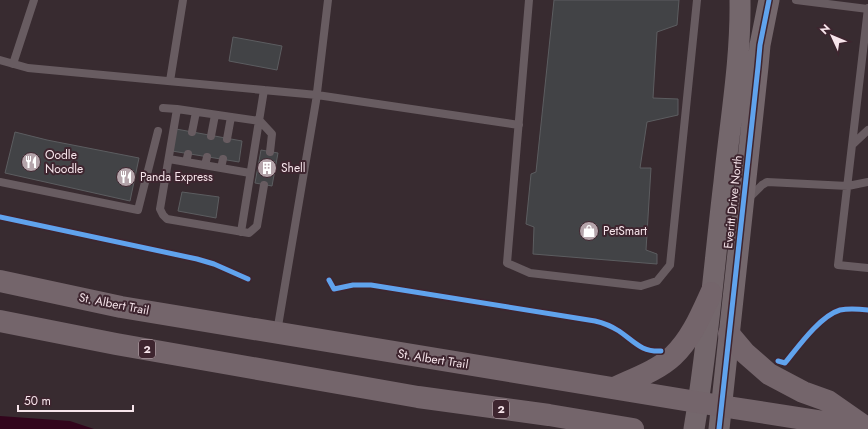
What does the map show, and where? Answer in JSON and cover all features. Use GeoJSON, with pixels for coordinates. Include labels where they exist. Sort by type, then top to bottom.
{"type":"FeatureCollection","features":[{"type":"Feature","properties":{"kind":"main road","name":"St. Albert Trail"},"geometry":{"type":"LineString","coordinates":[[0,281],[121,307],[868,429]]}},
{"type":"Feature","properties":{"kind":"main road"},"geometry":{"type":"LineString","coordinates":[[614,388],[661,365],[673,356],[697,324],[711,294]]}},
{"type":"Feature","properties":{"kind":"main road","name":"2"},"geometry":{"type":"LineString","coordinates":[[0,321],[116,344],[424,398],[549,415],[633,429]]}},
{"type":"Feature","properties":{"kind":"main road"},"geometry":{"type":"LineString","coordinates":[[729,334],[745,353],[769,374],[803,392],[828,401],[868,429]]}},
{"type":"Feature","properties":{"kind":"main road"},"geometry":{"type":"LineString","coordinates":[[549,415],[574,429]]}},
{"type":"Feature","properties":{"kind":"street","name":"Everitt Drive North"},"geometry":{"type":"LineString","coordinates":[[694,429],[736,73],[740,22],[740,0]]}},
{"type":"Feature","properties":{"kind":"street","name":"Everitt Drive North"},"geometry":{"type":"LineString","coordinates":[[719,429],[760,45],[769,0]]}},
{"type":"Feature","properties":{"kind":"lane"},"geometry":{"type":"LineString","coordinates":[[12,64],[34,0]]}},
{"type":"Feature","properties":{"kind":"lane"},"geometry":{"type":"LineString","coordinates":[[170,81],[183,0]]}},
{"type":"Feature","properties":{"kind":"lane"},"geometry":{"type":"LineString","coordinates":[[277,333],[317,95],[328,0]]}},
{"type":"Feature","properties":{"kind":"lane"},"geometry":{"type":"LineString","coordinates":[[529,0],[507,263],[530,273],[641,286],[657,281],[670,264],[697,0]]}},
{"type":"Feature","properties":{"kind":"lane"},"geometry":{"type":"LineString","coordinates":[[796,0],[868,9],[838,265],[868,268]]}},
{"type":"Feature","properties":{"kind":"lane"},"geometry":{"type":"LineString","coordinates":[[0,60],[28,68],[317,95],[519,125]]}},
{"type":"Feature","properties":{"kind":"lane"},"geometry":{"type":"LineString","coordinates":[[241,232],[264,90]]}},
{"type":"Feature","properties":{"kind":"lane"},"geometry":{"type":"LineString","coordinates":[[163,108],[260,121],[272,134],[270,152]]}},
{"type":"Feature","properties":{"kind":"lane"},"geometry":{"type":"LineString","coordinates":[[177,110],[160,209],[167,219],[249,233],[257,226],[264,184]]}},
{"type":"Feature","properties":{"kind":"lane"},"geometry":{"type":"LineString","coordinates":[[192,132],[196,112]]}},
{"type":"Feature","properties":{"kind":"lane"},"geometry":{"type":"LineString","coordinates":[[211,136],[215,115]]}},
{"type":"Feature","properties":{"kind":"lane"},"geometry":{"type":"LineString","coordinates":[[227,138],[231,117]]}},
{"type":"Feature","properties":{"kind":"lane"},"geometry":{"type":"LineString","coordinates":[[852,144],[868,130]]}},
{"type":"Feature","properties":{"kind":"lane"},"geometry":{"type":"LineString","coordinates":[[0,182],[138,210],[158,131]]}},
{"type":"Feature","properties":{"kind":"lane"},"geometry":{"type":"LineString","coordinates":[[169,159],[187,158],[206,161],[222,164],[250,173]]}},
{"type":"Feature","properties":{"kind":"lane"},"geometry":{"type":"LineString","coordinates":[[743,203],[762,185],[768,182],[848,186],[868,182]]}},
{"type":"Feature","properties":{"kind":"shaded area"},"geometry":{"type":"Polygon","coordinates":[[[0,416],[70,421],[94,429],[0,429],[0,416]]]}},
{"type":"Feature","properties":{"kind":"building"},"geometry":{"type":"Polygon","coordinates":[[[554,0],[679,0],[677,25],[657,32],[653,98],[678,99],[678,115],[647,122],[640,168],[651,168],[646,250],[657,254],[657,264],[533,254],[534,227],[526,224],[531,174],[536,172],[554,0]]]}},
{"type":"Feature","properties":{"kind":"building"},"geometry":{"type":"Polygon","coordinates":[[[233,37],[282,46],[277,70],[229,61],[233,37]]]}},
{"type":"Feature","properties":{"kind":"building"},"geometry":{"type":"Polygon","coordinates":[[[176,129],[242,141],[239,162],[172,151],[176,129]]]}},
{"type":"Feature","properties":{"kind":"building"},"geometry":{"type":"Polygon","coordinates":[[[15,132],[47,140],[139,158],[130,201],[5,173],[15,132]]]}},
{"type":"Feature","properties":{"kind":"building","name":"Shell"},"geometry":{"type":"Polygon","coordinates":[[[261,150],[278,153],[272,186],[255,183],[261,150]]]}},
{"type":"Feature","properties":{"kind":"building"},"geometry":{"type":"Polygon","coordinates":[[[182,192],[219,197],[216,218],[178,211],[182,192]]]}},
{"type":"Feature","properties":{"kind":"cycle path"},"geometry":{"type":"LineString","coordinates":[[719,429],[760,45],[769,0]]}},
{"type":"Feature","properties":{"kind":"cycle path"},"geometry":{"type":"LineString","coordinates":[[0,217],[197,259],[214,264],[248,279]]}},
{"type":"Feature","properties":{"kind":"cycle path"},"geometry":{"type":"LineString","coordinates":[[329,280],[334,289],[353,285],[371,285],[595,321],[616,329],[643,348],[661,351]]}},
{"type":"Feature","properties":{"kind":"cycle path"},"geometry":{"type":"LineString","coordinates":[[778,361],[785,363],[817,325],[832,313],[847,309],[868,310]]}},
{"type":"Feature","properties":{"kind":"place","name":"Oodle Noodle"},"geometry":{"type":"Point","coordinates":[31,162]}},
{"type":"Feature","properties":{"kind":"place","name":"Shell"},"geometry":{"type":"Point","coordinates":[267,168]}},
{"type":"Feature","properties":{"kind":"place","name":"Panda Express"},"geometry":{"type":"Point","coordinates":[126,177]}},
{"type":"Feature","properties":{"kind":"place","name":"PetSmart"},"geometry":{"type":"Point","coordinates":[589,231]}}]}
